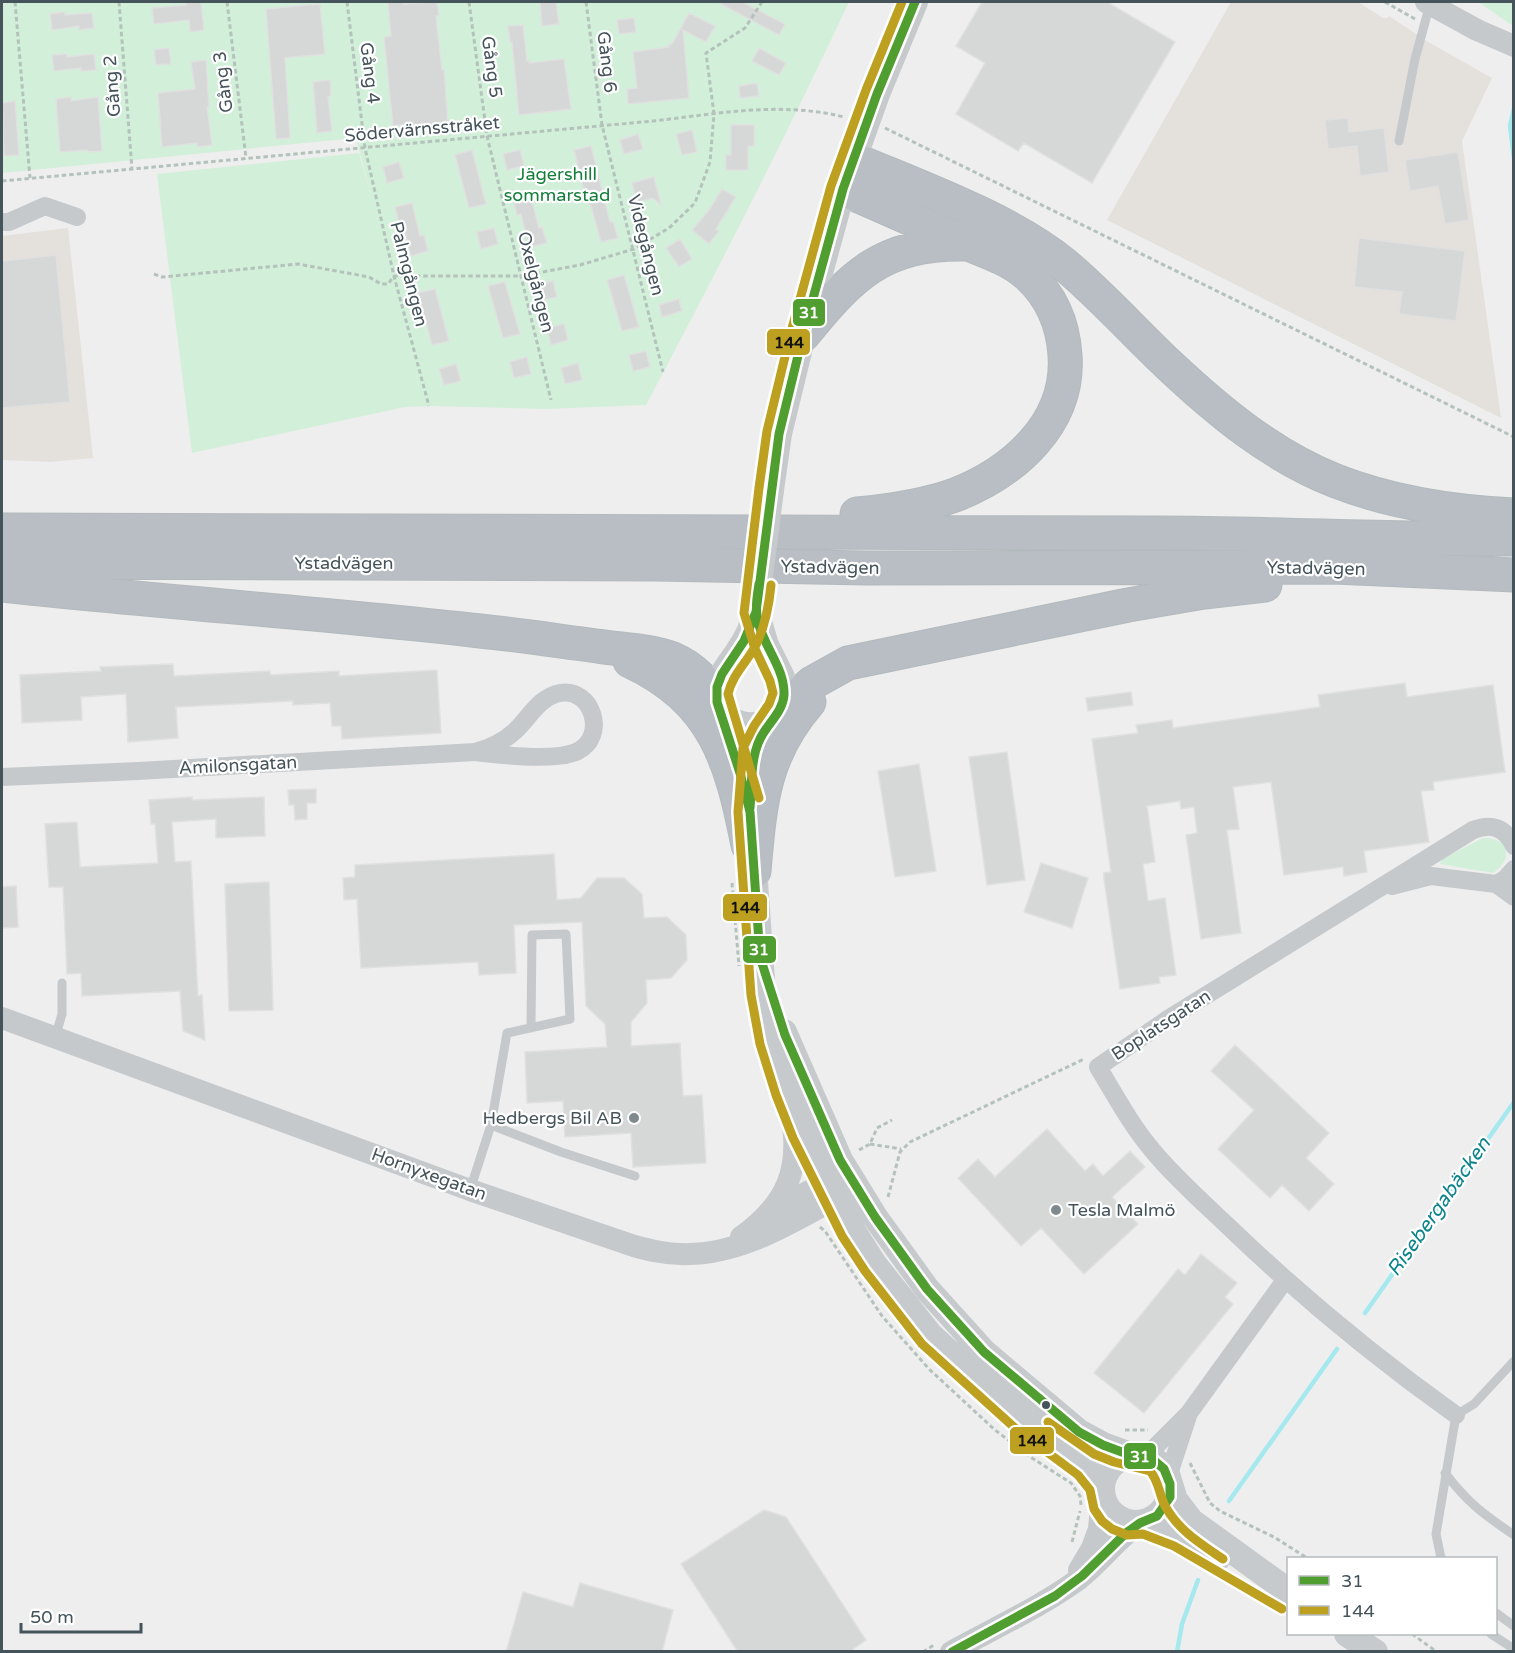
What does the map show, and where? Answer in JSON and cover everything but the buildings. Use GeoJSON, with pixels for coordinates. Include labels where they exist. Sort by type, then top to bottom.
{"type":"FeatureCollection","features":[{"type":"Feature","properties":{"kind":"highway"},"geometry":{"type":"LineString","coordinates":[[853,159],[987,217],[1063,263],[1215,406],[1265,444],[1297,462],[1335,481],[1411,502],[1484,514],[1514,515]]}},
{"type":"Feature","properties":{"kind":"highway"},"geometry":{"type":"LineString","coordinates":[[630,530],[673,520],[859,514],[914,506],[954,495],[985,481],[1010,465],[1027,450],[1050,422],[1058,402],[1066,362],[1061,327],[1042,290],[1028,275],[1006,261],[843,189]]}},
{"type":"Feature","properties":{"kind":"highway"},"geometry":{"type":"LineString","coordinates":[[802,335],[836,294],[872,264],[918,247],[968,244]]}},
{"type":"Feature","properties":{"kind":"highway","name":"Ystadvägen"},"geometry":{"type":"LineString","coordinates":[[2,530],[1267,533],[1514,539]]}},
{"type":"Feature","properties":{"kind":"highway","name":"Ystadvägen"},"geometry":{"type":"LineString","coordinates":[[2,562],[655,564],[866,568],[1334,567],[1514,577]]}},
{"type":"Feature","properties":{"kind":"highway"},"geometry":{"type":"LineString","coordinates":[[775,716],[812,683],[833,669],[848,663],[1107,609],[1228,589],[1312,583],[1481,583],[1514,577]]}},
{"type":"Feature","properties":{"kind":"highway"},"geometry":{"type":"LineString","coordinates":[[2,585],[533,636],[654,654],[682,664],[698,675],[718,703]]}},
{"type":"Feature","properties":{"kind":"highway"},"geometry":{"type":"LineString","coordinates":[[599,646],[660,677],[690,701],[708,724],[726,758],[754,871]]}},
{"type":"Feature","properties":{"kind":"highway"},"geometry":{"type":"LineString","coordinates":[[754,871],[759,815],[766,778],[775,753],[791,724],[820,691],[842,676],[911,651]]}},
{"type":"Feature","properties":{"kind":"main road"},"geometry":{"type":"LineString","coordinates":[[750,812],[718,703],[718,681],[744,641],[756,610],[779,434],[802,335],[843,189],[877,94],[915,2]]}},
{"type":"Feature","properties":{"kind":"main road"},"geometry":{"type":"LineString","coordinates":[[756,610],[766,645],[784,686],[783,701],[760,739],[755,752],[750,812],[763,993],[772,1042],[787,1091],[841,1184],[874,1217],[927,1289],[984,1352],[1079,1432],[1103,1445],[1158,1462],[1169,1481],[1175,1500],[1191,1521],[1287,1590]]}},
{"type":"Feature","properties":{"kind":"main road"},"geometry":{"type":"LineString","coordinates":[[718,703],[726,717],[738,724],[760,724],[775,716]]}},
{"type":"Feature","properties":{"kind":"main road"},"geometry":{"type":"LineString","coordinates":[[760,957],[785,1035],[840,1160],[841,1184],[853,1231],[874,1264],[931,1336],[1024,1420],[1087,1466],[1111,1513],[1119,1519],[1143,1523],[1179,1535],[1287,1598]]}},
{"type":"Feature","properties":{"kind":"main road"},"geometry":{"type":"LineString","coordinates":[[1101,1490],[1105,1472],[1113,1463],[1135,1455]]}},
{"type":"Feature","properties":{"kind":"main road"},"geometry":{"type":"LineString","coordinates":[[1143,1523],[1157,1516],[1166,1505],[1170,1497],[1169,1481]]}},
{"type":"Feature","properties":{"kind":"main road"},"geometry":{"type":"LineString","coordinates":[[1349,1635],[1375,1652]]}},
{"type":"Feature","properties":{"kind":"street"},"geometry":{"type":"LineString","coordinates":[[1428,3],[1477,30],[1514,46]]}},
{"type":"Feature","properties":{"kind":"street"},"geometry":{"type":"LineString","coordinates":[[2,222],[9,222],[45,206],[77,217]]}},
{"type":"Feature","properties":{"kind":"street","name":"Amilonsgatan"},"geometry":{"type":"LineString","coordinates":[[2,777],[475,752],[516,757],[568,754],[581,749],[590,739],[594,719],[581,699],[568,692],[559,693],[544,700],[503,741],[475,752]]}},
{"type":"Feature","properties":{"kind":"street","name":"Boplatsgatan"},"geometry":{"type":"LineString","coordinates":[[1456,1415],[1373,1353],[1285,1280],[1184,1184],[1131,1123],[1098,1066],[1168,1019],[1473,830],[1491,825],[1505,833],[1514,846]]}},
{"type":"Feature","properties":{"kind":"street"},"geometry":{"type":"LineString","coordinates":[[1514,869],[1505,879],[1496,884],[1514,897]]}},
{"type":"Feature","properties":{"kind":"street","name":"Boplatsgatan"},"geometry":{"type":"LineString","coordinates":[[1375,890],[1431,876],[1496,884]]}},
{"type":"Feature","properties":{"kind":"street","name":"Hornyxegatan"},"geometry":{"type":"LineString","coordinates":[[2,1018],[470,1190],[634,1246],[680,1254],[718,1251],[740,1245],[764,1235],[841,1184]]}},
{"type":"Feature","properties":{"kind":"street"},"geometry":{"type":"LineString","coordinates":[[718,1251],[754,1228],[783,1195],[791,1179],[794,1130],[787,1091]]}},
{"type":"Feature","properties":{"kind":"street"},"geometry":{"type":"LineString","coordinates":[[768,1213],[841,1184]]}},
{"type":"Feature","properties":{"kind":"street"},"geometry":{"type":"LineString","coordinates":[[1135,1455],[1152,1450],[1189,1413],[1285,1280]]}},
{"type":"Feature","properties":{"kind":"street"},"geometry":{"type":"LineString","coordinates":[[1169,1481],[1189,1413]]}},
{"type":"Feature","properties":{"kind":"street"},"geometry":{"type":"LineString","coordinates":[[1056,1596],[1079,1570],[1092,1548],[1099,1529],[1101,1490]]}},
{"type":"Feature","properties":{"kind":"street"},"geometry":{"type":"LineString","coordinates":[[951,1652],[1056,1596],[1082,1576],[1126,1533],[1143,1523]]}},
{"type":"Feature","properties":{"kind":"lane"},"geometry":{"type":"LineString","coordinates":[[1399,141],[1428,3]]}},
{"type":"Feature","properties":{"kind":"lane"},"geometry":{"type":"LineString","coordinates":[[470,1190],[491,1125],[507,1033],[531,1028],[570,1019],[566,934],[532,935],[531,1028]]}},
{"type":"Feature","properties":{"kind":"lane"},"geometry":{"type":"LineString","coordinates":[[55,1038],[62,1014],[62,983]]}},
{"type":"Feature","properties":{"kind":"lane"},"geometry":{"type":"LineString","coordinates":[[491,1125],[561,1152],[635,1176]]}},
{"type":"Feature","properties":{"kind":"lane"},"geometry":{"type":"LineString","coordinates":[[1439,1557],[1436,1534],[1456,1415],[1474,1404],[1514,1361]]}},
{"type":"Feature","properties":{"kind":"lane"},"geometry":{"type":"LineString","coordinates":[[1445,1473],[1463,1496],[1480,1512],[1514,1535]]}},
{"type":"Feature","properties":{"kind":"lane"},"geometry":{"type":"LineString","coordinates":[[1497,1614],[1514,1626]]}},
{"type":"Feature","properties":{"kind":"lane"},"geometry":{"type":"LineString","coordinates":[[1493,1635],[1514,1649]]}},
{"type":"Feature","properties":{"kind":"path"},"geometry":{"type":"LineString","coordinates":[[15,2],[30,178]]}},
{"type":"Feature","properties":{"kind":"path","name":"Gång 2"},"geometry":{"type":"LineString","coordinates":[[119,2],[132,169]]}},
{"type":"Feature","properties":{"kind":"path","name":"Gång 3"},"geometry":{"type":"LineString","coordinates":[[227,2],[246,158]]}},
{"type":"Feature","properties":{"kind":"path","name":"Gång 4"},"geometry":{"type":"LineString","coordinates":[[347,2],[365,148]]}},
{"type":"Feature","properties":{"kind":"path","name":"Gång 5"},"geometry":{"type":"LineString","coordinates":[[469,2],[487,136]]}},
{"type":"Feature","properties":{"kind":"path","name":"Gång 6"},"geometry":{"type":"LineString","coordinates":[[586,2],[602,125]]}},
{"type":"Feature","properties":{"kind":"path"},"geometry":{"type":"LineString","coordinates":[[154,274],[162,277],[298,264],[369,277],[381,284],[388,284],[394,276],[521,276],[580,265],[634,249],[669,228],[695,203],[711,162],[714,114],[706,53],[745,28],[762,2]]}},
{"type":"Feature","properties":{"kind":"path","name":"Södervärnsstråket"},"geometry":{"type":"LineString","coordinates":[[2,181],[784,108],[824,112],[844,117]]}},
{"type":"Feature","properties":{"kind":"path","name":"Videgången"},"geometry":{"type":"LineString","coordinates":[[602,125],[663,372]]}},
{"type":"Feature","properties":{"kind":"path"},"geometry":{"type":"LineString","coordinates":[[880,126],[1514,437]]}},
{"type":"Feature","properties":{"kind":"path","name":"Oxelgången"},"geometry":{"type":"LineString","coordinates":[[487,136],[551,399]]}},
{"type":"Feature","properties":{"kind":"path","name":"Palmgången"},"geometry":{"type":"LineString","coordinates":[[365,148],[394,276],[429,406]]}},
{"type":"Feature","properties":{"kind":"path"},"geometry":{"type":"LineString","coordinates":[[874,1217],[884,1211],[902,1149],[910,1142],[1091,1055]]}},
{"type":"Feature","properties":{"kind":"path"},"geometry":{"type":"LineString","coordinates":[[870,1144],[902,1149]]}},
{"type":"Feature","properties":{"kind":"path"},"geometry":{"type":"LineString","coordinates":[[1187,1456],[1210,1503],[1220,1511],[1274,1537],[1305,1557]]}},
{"type":"Feature","properties":{"kind":"path"},"geometry":{"type":"LineString","coordinates":[[1071,1483],[1080,1496],[1081,1507],[1071,1546]]}},
{"type":"Feature","properties":{"kind":"path"},"geometry":{"type":"LineString","coordinates":[[1413,1635],[1437,1652]]}},
{"type":"Feature","properties":{"kind":"shaded area"},"geometry":{"type":"Polygon","coordinates":[[[1231,2],[1358,2],[1383,18],[1389,16],[1430,43],[1492,78],[1462,141],[1501,418],[1107,220],[1231,2]]]}},
{"type":"Feature","properties":{"kind":"shaded area"},"geometry":{"type":"Polygon","coordinates":[[[68,228],[93,458],[50,462],[2,460],[2,236],[68,228]]]}},
{"type":"Feature","properties":{"kind":"green space","name":"Jägershill sommarstad"},"geometry":{"type":"Polygon","coordinates":[[[2,2],[849,2],[750,205],[646,405],[545,409],[405,407],[192,453],[157,174],[359,153],[373,203],[356,138],[2,173],[2,2]]]}},
{"type":"Feature","properties":{"kind":"green space"},"geometry":{"type":"Polygon","coordinates":[[[1478,2],[1513,2],[1513,26],[1478,2]]]}},
{"type":"Feature","properties":{"kind":"green space"},"geometry":{"type":"Polygon","coordinates":[[[1483,838],[1498,841],[1506,850],[1504,861],[1493,873],[1440,864],[1442,859],[1483,838]]]}},
{"type":"Feature","properties":{"kind":"waterway","name":"Risebergabäcken"},"geometry":{"type":"LineString","coordinates":[[1514,108],[1510,126],[1514,158]]}},
{"type":"Feature","properties":{"kind":"waterway","name":"Risebergabäcken"},"geometry":{"type":"LineString","coordinates":[[1365,1313],[1514,1102]]}},
{"type":"Feature","properties":{"kind":"waterway","name":"Risebergabäcken"},"geometry":{"type":"LineString","coordinates":[[1229,1501],[1337,1349]]}},
{"type":"Feature","properties":{"kind":"waterway","name":"Risebergabäcken"},"geometry":{"type":"LineString","coordinates":[[1177,1652],[1182,1624],[1198,1580]]}},
{"type":"Feature","properties":{"kind":"transit line","name":"144"},"geometry":{"type":"LineString","coordinates":[[902,2],[866,90],[831,186],[791,332],[767,431],[759,488],[744,613],[755,649],[773,693],[743,748],[738,812],[751,995],[760,1044],[793,1138],[842,1236],[865,1271],[922,1344],[1016,1429],[1078,1475],[1090,1490],[1094,1509],[1102,1521],[1112,1529],[1127,1535],[1143,1534],[1174,1546],[1282,1609]]}},
{"type":"Feature","properties":{"kind":"transit line","name":"31"},"geometry":{"type":"LineString","coordinates":[[915,2],[877,94],[843,189],[803,335],[779,434],[756,612],[744,641],[722,674],[717,687],[717,702],[750,812],[760,957],[785,1035],[840,1160],[875,1217],[927,1289],[984,1352],[1079,1432],[1103,1445],[1130,1455],[1150,1457],[1164,1469],[1170,1484],[1170,1497],[1157,1516],[1140,1523],[1126,1533],[1082,1576],[1055,1596],[952,1652]]}},
{"type":"Feature","properties":{"kind":"transit line","name":"31"},"geometry":{"type":"LineString","coordinates":[[750,808],[753,764],[757,747],[781,707],[784,695],[778,666],[764,639],[758,621],[756,607],[759,584]]}},
{"type":"Feature","properties":{"kind":"transit line","name":"144"},"geometry":{"type":"LineString","coordinates":[[759,798],[728,694],[733,681],[759,638],[766,616],[771,585]]}},
{"type":"Feature","properties":{"kind":"transit line","name":"144"},"geometry":{"type":"LineString","coordinates":[[1048,1422],[1094,1454],[1114,1462],[1150,1471],[1170,1515],[1191,1536],[1223,1559]]}},
{"type":"Feature","properties":{"kind":"place","name":"Hedbergs Bil AB"},"geometry":{"type":"Point","coordinates":[634,1118]}},
{"type":"Feature","properties":{"kind":"place","name":"Tesla Malmö"},"geometry":{"type":"Point","coordinates":[1056,1210]}}]}
